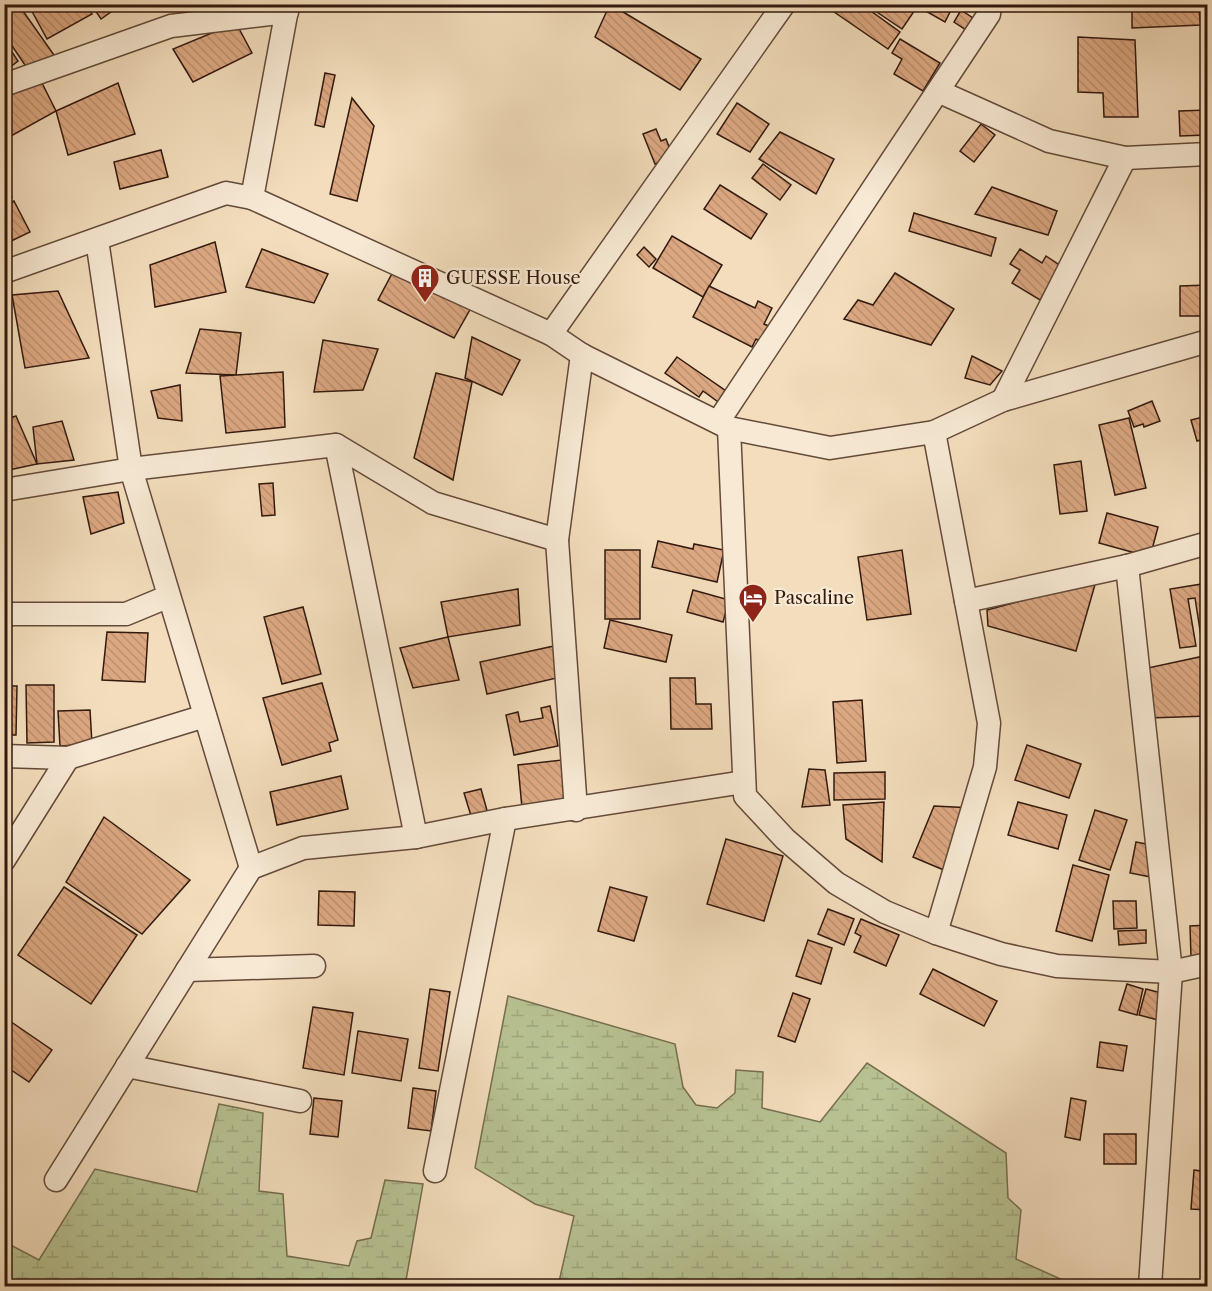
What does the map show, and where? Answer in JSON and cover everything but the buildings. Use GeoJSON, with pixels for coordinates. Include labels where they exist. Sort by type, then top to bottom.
{"type":"FeatureCollection","features":[{"type":"Feature","properties":{"kind":"street"},"geometry":{"type":"LineString","coordinates":[[551,334],[784,4]]}},
{"type":"Feature","properties":{"kind":"street"},"geometry":{"type":"LineString","coordinates":[[990,4],[988,14],[939,92],[724,425],[745,796],[785,839],[836,883],[885,912],[936,933],[1001,954],[1057,966],[1171,972],[1208,964]]}},
{"type":"Feature","properties":{"kind":"street"},"geometry":{"type":"LineString","coordinates":[[4,85],[171,26],[287,8],[252,198]]}},
{"type":"Feature","properties":{"kind":"street"},"geometry":{"type":"LineString","coordinates":[[939,92],[1049,141],[1125,158],[1208,154]]}},
{"type":"Feature","properties":{"kind":"street"},"geometry":{"type":"LineString","coordinates":[[1003,400],[1125,158]]}},
{"type":"Feature","properties":{"kind":"street"},"geometry":{"type":"LineString","coordinates":[[4,272],[226,193],[252,198],[551,334],[582,355],[724,425],[830,447],[934,432],[1003,400],[1208,341]]}},
{"type":"Feature","properties":{"kind":"street"},"geometry":{"type":"LineString","coordinates":[[97,240],[131,469],[167,597],[251,868]]}},
{"type":"Feature","properties":{"kind":"street"},"geometry":{"type":"LineString","coordinates":[[576,810],[557,540],[582,355]]}},
{"type":"Feature","properties":{"kind":"street"},"geometry":{"type":"LineString","coordinates":[[934,432],[989,723],[985,767],[936,933]]}},
{"type":"Feature","properties":{"kind":"street"},"geometry":{"type":"LineString","coordinates":[[336,445],[416,837]]}},
{"type":"Feature","properties":{"kind":"street"},"geometry":{"type":"LineString","coordinates":[[4,490],[131,469],[336,445],[433,503],[557,540]]}},
{"type":"Feature","properties":{"kind":"street"},"geometry":{"type":"LineString","coordinates":[[966,601],[1127,566],[1208,543]]}},
{"type":"Feature","properties":{"kind":"street"},"geometry":{"type":"LineString","coordinates":[[1127,566],[1171,972],[1150,1287]]}},
{"type":"Feature","properties":{"kind":"street"},"geometry":{"type":"LineString","coordinates":[[4,614],[126,614],[167,597]]}},
{"type":"Feature","properties":{"kind":"street"},"geometry":{"type":"LineString","coordinates":[[4,756],[68,758],[205,716]]}},
{"type":"Feature","properties":{"kind":"street"},"geometry":{"type":"LineString","coordinates":[[4,860],[68,758]]}},
{"type":"Feature","properties":{"kind":"street"},"geometry":{"type":"LineString","coordinates":[[56,1180],[251,868],[303,848],[416,837],[505,819],[576,810],[744,782]]}},
{"type":"Feature","properties":{"kind":"street"},"geometry":{"type":"LineString","coordinates":[[435,1171],[505,819]]}},
{"type":"Feature","properties":{"kind":"street"},"geometry":{"type":"LineString","coordinates":[[187,970],[314,966]]}},
{"type":"Feature","properties":{"kind":"street"},"geometry":{"type":"LineString","coordinates":[[127,1066],[300,1101]]}},
{"type":"Feature","properties":{"kind":"green space"},"geometry":{"type":"Polygon","coordinates":[[[508,996],[675,1044],[683,1087],[696,1105],[717,1108],[735,1093],[736,1070],[763,1072],[762,1108],[820,1122],[867,1063],[1006,1153],[1008,1198],[1021,1210],[1016,1259],[1076,1286],[558,1286],[574,1216],[535,1204],[475,1168],[508,996]]]}},
{"type":"Feature","properties":{"kind":"green space"},"geometry":{"type":"Polygon","coordinates":[[[219,1104],[263,1113],[259,1191],[283,1194],[287,1256],[349,1266],[357,1241],[371,1238],[385,1180],[423,1184],[405,1286],[5,1286],[5,1242],[39,1260],[95,1169],[197,1192],[219,1104]]]}},
{"type":"Feature","properties":{"kind":"place","name":"GUESSE House"},"geometry":{"type":"Point","coordinates":[425,304]}},
{"type":"Feature","properties":{"kind":"place","name":"Pascaline"},"geometry":{"type":"Point","coordinates":[753,624]}}]}
